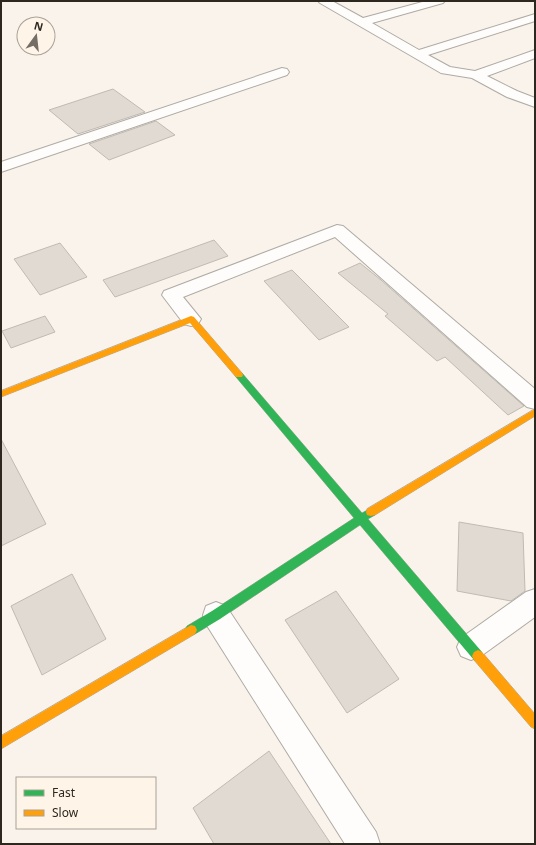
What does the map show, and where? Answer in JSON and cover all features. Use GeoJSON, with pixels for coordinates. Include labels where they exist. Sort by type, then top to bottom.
{"type":"FeatureCollection","features":[{"type":"Feature","properties":{"kind":"street"},"geometry":{"type":"LineString","coordinates":[[324,1],[446,70],[476,75],[512,94],[535,103]]}},
{"type":"Feature","properties":{"kind":"street"},"geometry":{"type":"LineString","coordinates":[[362,22],[439,1]]}},
{"type":"Feature","properties":{"kind":"street"},"geometry":{"type":"LineString","coordinates":[[418,54],[535,17]]}},
{"type":"Feature","properties":{"kind":"street"},"geometry":{"type":"LineString","coordinates":[[476,75],[535,54]]}},
{"type":"Feature","properties":{"kind":"street"},"geometry":{"type":"LineString","coordinates":[[1,167],[282,72]]}},
{"type":"Feature","properties":{"kind":"street"},"geometry":{"type":"LineString","coordinates":[[535,401],[338,230],[171,295],[535,723]]}},
{"type":"Feature","properties":{"kind":"street"},"geometry":{"type":"LineString","coordinates":[[1,394],[191,319]]}},
{"type":"Feature","properties":{"kind":"street"},"geometry":{"type":"LineString","coordinates":[[1,743],[216,614],[360,519],[535,412]]}},
{"type":"Feature","properties":{"kind":"street"},"geometry":{"type":"LineString","coordinates":[[471,647],[535,601]]}},
{"type":"Feature","properties":{"kind":"street"},"geometry":{"type":"LineString","coordinates":[[216,614],[364,844]]}},
{"type":"Feature","properties":{"kind":"building"},"geometry":{"type":"Polygon","coordinates":[[[113,89],[145,112],[78,134],[49,110],[113,89]]]}},
{"type":"Feature","properties":{"kind":"building"},"geometry":{"type":"Polygon","coordinates":[[[156,121],[175,135],[109,160],[89,144],[156,121]]]}},
{"type":"Feature","properties":{"kind":"building"},"geometry":{"type":"Polygon","coordinates":[[[214,240],[228,256],[115,297],[103,280],[214,240]]]}},
{"type":"Feature","properties":{"kind":"building"},"geometry":{"type":"Polygon","coordinates":[[[60,243],[87,277],[40,295],[14,259],[60,243]]]}},
{"type":"Feature","properties":{"kind":"building"},"geometry":{"type":"Polygon","coordinates":[[[360,263],[524,406],[508,415],[445,357],[437,361],[385,316],[388,314],[338,273],[360,263]]]}},
{"type":"Feature","properties":{"kind":"building"},"geometry":{"type":"Polygon","coordinates":[[[292,270],[349,327],[319,340],[264,281],[292,270]]]}},
{"type":"Feature","properties":{"kind":"building"},"geometry":{"type":"Polygon","coordinates":[[[45,316],[55,332],[11,348],[2,331],[45,316]]]}},
{"type":"Feature","properties":{"kind":"building"},"geometry":{"type":"Polygon","coordinates":[[[1,439],[46,524],[1,546],[1,439]]]}},
{"type":"Feature","properties":{"kind":"building"},"geometry":{"type":"Polygon","coordinates":[[[459,522],[523,533],[525,591],[511,601],[457,591],[459,522]]]}},
{"type":"Feature","properties":{"kind":"building"},"geometry":{"type":"Polygon","coordinates":[[[72,574],[106,639],[42,675],[11,606],[72,574]]]}},
{"type":"Feature","properties":{"kind":"building"},"geometry":{"type":"Polygon","coordinates":[[[336,591],[399,679],[347,713],[285,620],[336,591]]]}},
{"type":"Feature","properties":{"kind":"building"},"geometry":{"type":"Polygon","coordinates":[[[269,751],[331,844],[214,844],[193,808],[269,751]]]}},
{"type":"Feature","properties":{"kind":"traffic: fast"},"geometry":{"type":"LineString","coordinates":[[239,375],[478,656]]}},
{"type":"Feature","properties":{"kind":"traffic: fast"},"geometry":{"type":"LineString","coordinates":[[191,630],[371,512]]}},
{"type":"Feature","properties":{"kind":"traffic: slow"},"geometry":{"type":"LineString","coordinates":[[1,394],[191,319],[239,375]]}},
{"type":"Feature","properties":{"kind":"traffic: slow"},"geometry":{"type":"LineString","coordinates":[[371,512],[535,412]]}},
{"type":"Feature","properties":{"kind":"traffic: slow"},"geometry":{"type":"LineString","coordinates":[[1,743],[191,630]]}},
{"type":"Feature","properties":{"kind":"traffic: slow"},"geometry":{"type":"LineString","coordinates":[[478,656],[535,723]]}}]}
